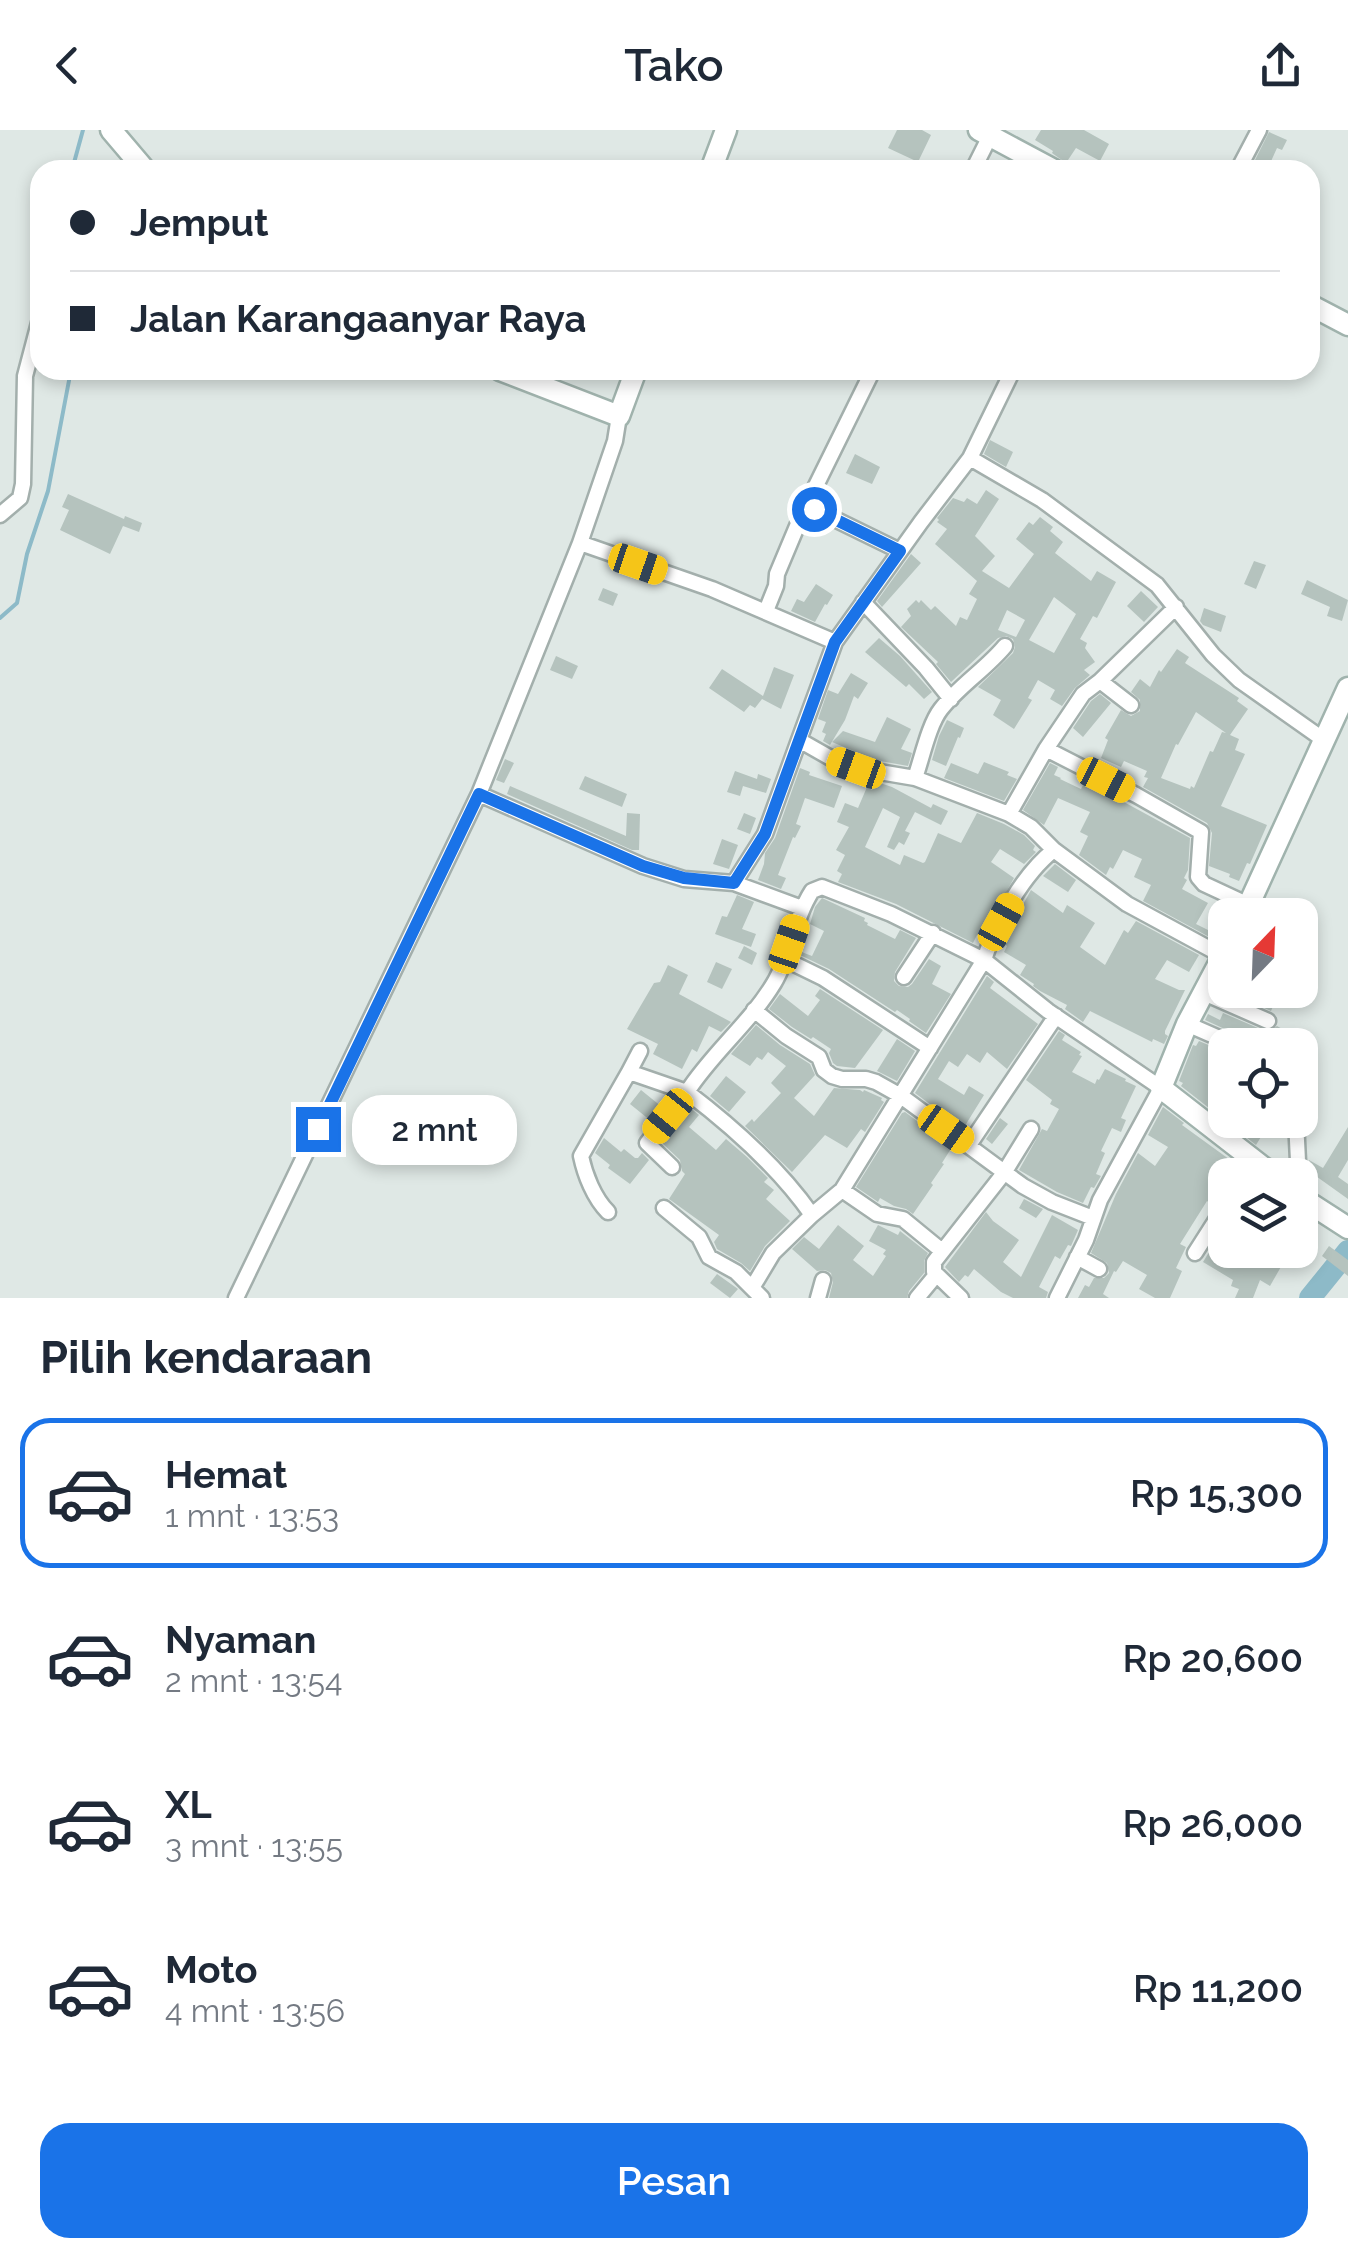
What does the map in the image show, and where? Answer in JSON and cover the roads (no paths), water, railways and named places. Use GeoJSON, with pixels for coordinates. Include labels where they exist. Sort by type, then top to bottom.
{"type":"FeatureCollection","features":[{"type":"Feature","properties":{"kind":"street"},"geometry":{"type":"LineString","coordinates":[[111,130],[136,160]]}},
{"type":"Feature","properties":{"kind":"street"},"geometry":{"type":"LineString","coordinates":[[715,160],[726,130]]}},
{"type":"Feature","properties":{"kind":"street"},"geometry":{"type":"LineString","coordinates":[[1243,160],[1259,130]]}},
{"type":"Feature","properties":{"kind":"street"},"geometry":{"type":"LineString","coordinates":[[976,160],[985,133],[1035,160]]}},
{"type":"Feature","properties":{"kind":"street"},"geometry":{"type":"LineString","coordinates":[[1320,310],[1348,325]]}},
{"type":"Feature","properties":{"kind":"street"},"geometry":{"type":"LineString","coordinates":[[0,515],[20,498],[23,484],[25,376],[30,357]]}},
{"type":"Feature","properties":{"kind":"street"},"geometry":{"type":"LineString","coordinates":[[526,380],[618,416]]}},
{"type":"Feature","properties":{"kind":"street"},"geometry":{"type":"LineString","coordinates":[[236,1298],[479,794],[580,543],[632,380]]}},
{"type":"Feature","properties":{"kind":"street"},"geometry":{"type":"LineString","coordinates":[[766,611],[776,586],[776,574],[867,380]]}},
{"type":"Feature","properties":{"kind":"street"},"geometry":{"type":"LineString","coordinates":[[734,883],[765,834],[835,642],[970,458],[1008,380]]}},
{"type":"Feature","properties":{"kind":"street"},"geometry":{"type":"LineString","coordinates":[[970,458],[1042,500],[1158,585],[1213,655],[1239,680],[1324,740]]}},
{"type":"Feature","properties":{"kind":"street"},"geometry":{"type":"LineString","coordinates":[[814,509],[900,551]]}},
{"type":"Feature","properties":{"kind":"street"},"geometry":{"type":"LineString","coordinates":[[580,543],[712,589],[835,642]]}},
{"type":"Feature","properties":{"kind":"street"},"geometry":{"type":"LineString","coordinates":[[864,602],[951,699]]}},
{"type":"Feature","properties":{"kind":"street"},"geometry":{"type":"LineString","coordinates":[[1009,814],[1083,694],[1176,607]]}},
{"type":"Feature","properties":{"kind":"street"},"geometry":{"type":"LineString","coordinates":[[916,778],[937,715],[1005,646]]}},
{"type":"Feature","properties":{"kind":"street"},"geometry":{"type":"LineString","coordinates":[[1100,681],[1131,705]]}},
{"type":"Feature","properties":{"kind":"street"},"geometry":{"type":"LineString","coordinates":[[1252,898],[1348,688]]}},
{"type":"Feature","properties":{"kind":"street"},"geometry":{"type":"LineString","coordinates":[[799,740],[836,761],[916,778],[1009,814],[1032,827],[1054,850],[1127,904],[1208,946]]}},
{"type":"Feature","properties":{"kind":"street"},"geometry":{"type":"LineString","coordinates":[[1046,749],[1201,832],[1198,877],[1227,898]]}},
{"type":"Feature","properties":{"kind":"street"},"geometry":{"type":"LineString","coordinates":[[479,794],[643,866],[684,878],[734,883],[802,908]]}},
{"type":"Feature","properties":{"kind":"street"},"geometry":{"type":"LineString","coordinates":[[664,1208],[698,1237],[709,1257],[732,1269],[757,1293],[772,1252],[842,1190],[984,960],[1012,902],[1040,860],[1054,850]]}},
{"type":"Feature","properties":{"kind":"street"},"geometry":{"type":"LineString","coordinates":[[672,1167],[647,1143],[772,986],[802,908],[812,890],[822,887],[933,933],[984,960],[1056,1016],[1161,1088],[1239,1158]]}},
{"type":"Feature","properties":{"kind":"street"},"geometry":{"type":"LineString","coordinates":[[904,977],[933,933]]}},
{"type":"Feature","properties":{"kind":"street"},"geometry":{"type":"LineString","coordinates":[[784,959],[824,978],[930,1048]]}},
{"type":"Feature","properties":{"kind":"street"},"geometry":{"type":"LineString","coordinates":[[1057,1298],[1208,985]]}},
{"type":"Feature","properties":{"kind":"street"},"geometry":{"type":"LineString","coordinates":[[1204,993],[1268,1021]]}},
{"type":"Feature","properties":{"kind":"street"},"geometry":{"type":"LineString","coordinates":[[754,1010],[819,1057],[824,1070],[832,1076],[870,1080],[900,1096],[1004,1173],[1052,1202],[1093,1218]]}},
{"type":"Feature","properties":{"kind":"street"},"geometry":{"type":"LineString","coordinates":[[969,1145],[1056,1016]]}},
{"type":"Feature","properties":{"kind":"street"},"geometry":{"type":"LineString","coordinates":[[1187,1024],[1208,1033]]}},
{"type":"Feature","properties":{"kind":"street"},"geometry":{"type":"LineString","coordinates":[[608,1212],[594,1191],[581,1156],[640,1052]]}},
{"type":"Feature","properties":{"kind":"street"},"geometry":{"type":"LineString","coordinates":[[629,1072],[687,1092],[769,1164],[812,1215]]}},
{"type":"Feature","properties":{"kind":"street"},"geometry":{"type":"LineString","coordinates":[[961,1298],[936,1275],[933,1267],[942,1250],[1004,1173],[1030,1129]]}},
{"type":"Feature","properties":{"kind":"street"},"geometry":{"type":"LineString","coordinates":[[842,1190],[877,1214],[904,1219],[942,1250]]}},
{"type":"Feature","properties":{"kind":"street"},"geometry":{"type":"LineString","coordinates":[[1318,1209],[1347,1228]]}},
{"type":"Feature","properties":{"kind":"street"},"geometry":{"type":"LineString","coordinates":[[1195,1253],[1208,1233]]}},
{"type":"Feature","properties":{"kind":"street"},"geometry":{"type":"LineString","coordinates":[[1077,1257],[1099,1270]]}},
{"type":"Feature","properties":{"kind":"street"},"geometry":{"type":"LineString","coordinates":[[917,1298],[936,1275]]}},
{"type":"Feature","properties":{"kind":"street"},"geometry":{"type":"LineString","coordinates":[[818,1298],[823,1280]]}},
{"type":"Feature","properties":{"kind":"waterway"},"geometry":{"type":"LineString","coordinates":[[75,160],[83,130]]}},
{"type":"Feature","properties":{"kind":"waterway"},"geometry":{"type":"LineString","coordinates":[[0,618],[17,603],[27,554],[48,491],[69,380]]}},
{"type":"Feature","properties":{"kind":"waterway"},"geometry":{"type":"LineString","coordinates":[[1310,1298],[1348,1251]]}}]}
